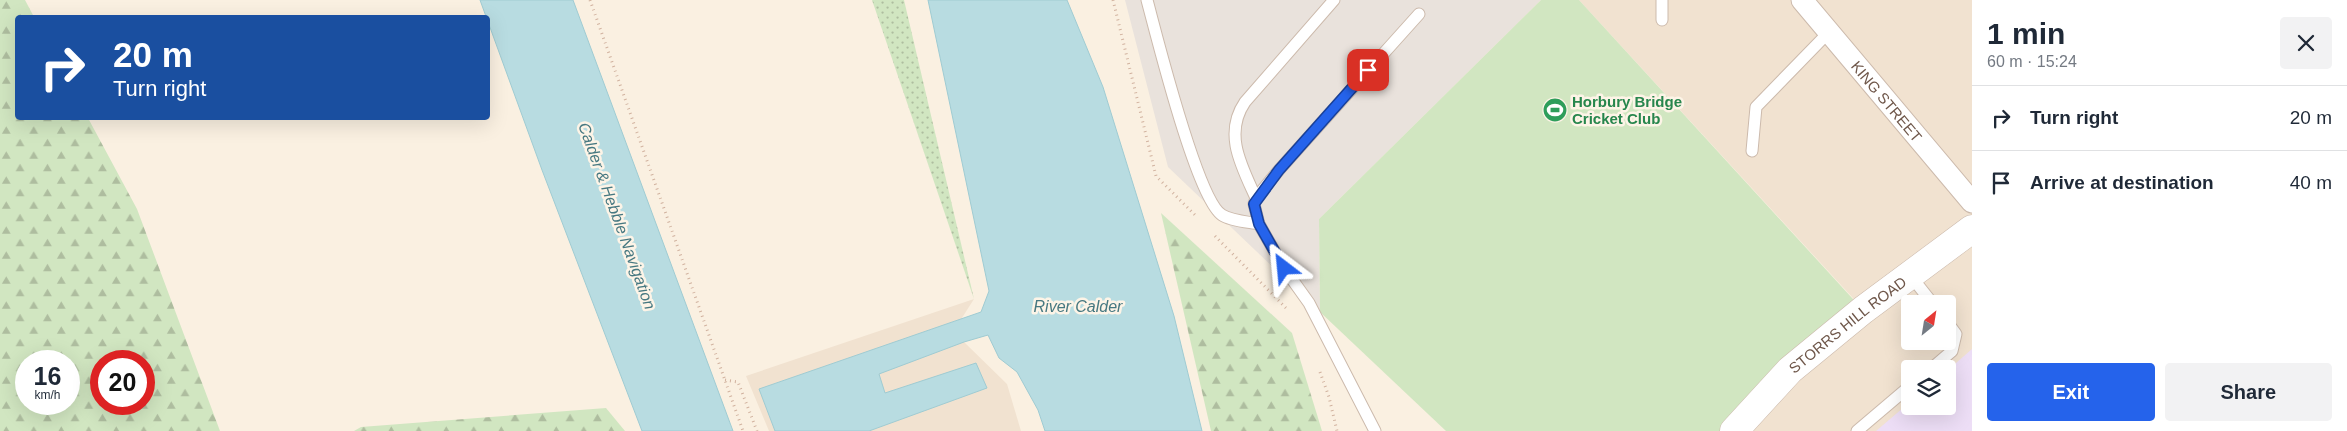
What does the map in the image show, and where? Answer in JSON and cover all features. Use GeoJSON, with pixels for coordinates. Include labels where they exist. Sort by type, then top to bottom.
{"type":"FeatureCollection","features":[{"type":"Feature","properties":{"kind":"street","name":"KING STREET"},"geometry":{"type":"LineString","coordinates":[[1802,0],[1972,202]]}},
{"type":"Feature","properties":{"kind":"street","name":"STORRS HILL ROAD"},"geometry":{"type":"LineString","coordinates":[[1741,429],[1790,370],[1863,310],[1972,229]]}},
{"type":"Feature","properties":{"kind":"lane"},"geometry":{"type":"LineString","coordinates":[[1147,0],[1182,126],[1207,196],[1223,216],[1259,224]]}},
{"type":"Feature","properties":{"kind":"lane"},"geometry":{"type":"LineString","coordinates":[[1256,198],[1238,160],[1234,130],[1237,116],[1245,102],[1334,0]]}},
{"type":"Feature","properties":{"kind":"lane"},"geometry":{"type":"LineString","coordinates":[[1662,0],[1662,20]]}},
{"type":"Feature","properties":{"kind":"lane"},"geometry":{"type":"LineString","coordinates":[[1375,431],[1309,303],[1284,268],[1259,224],[1254,211],[1254,204],[1256,198],[1419,14]]}},
{"type":"Feature","properties":{"kind":"lane"},"geometry":{"type":"LineString","coordinates":[[1752,151],[1756,107],[1828,32]]}},
{"type":"Feature","properties":{"kind":"lane"},"geometry":{"type":"LineString","coordinates":[[1910,275],[1926,295]]}},
{"type":"Feature","properties":{"kind":"lane"},"geometry":{"type":"LineString","coordinates":[[1942,360],[1952,350]]}},
{"type":"Feature","properties":{"kind":"lane"},"geometry":{"type":"LineString","coordinates":[[1857,431],[1901,394]]}},
{"type":"Feature","properties":{"kind":"path"},"geometry":{"type":"LineString","coordinates":[[590,0],[743,431]]}},
{"type":"Feature","properties":{"kind":"path"},"geometry":{"type":"LineString","coordinates":[[725,380],[738,382],[757,431]]}},
{"type":"Feature","properties":{"kind":"shaded area"},"geometry":{"type":"Polygon","coordinates":[[[1125,0],[1541,0],[1319,219],[1320,312],[1168,167],[1125,0]]]}},
{"type":"Feature","properties":{"kind":"shaded area"},"geometry":{"type":"Polygon","coordinates":[[[1579,0],[1972,0],[1972,431],[1734,431],[1863,309],[1579,0]]]}},
{"type":"Feature","properties":{"kind":"shaded area"},"geometry":{"type":"Polygon","coordinates":[[[974,299],[960,321],[964,342],[1007,384],[1021,431],[769,431],[746,376],[974,299]]]}},
{"type":"Feature","properties":{"kind":"shaded area"},"geometry":{"type":"Polygon","coordinates":[[[1972,349],[1972,431],[1876,431],[1901,410],[1901,415],[1956,415],[1956,363],[1972,349]]]}},
{"type":"Feature","properties":{"kind":"green space"},"geometry":{"type":"Polygon","coordinates":[[[0,0],[25,0],[33,15],[15,15],[15,120],[89,120],[137,209],[220,431],[0,431],[0,0]]]}},
{"type":"Feature","properties":{"kind":"green space"},"geometry":{"type":"Polygon","coordinates":[[[872,0],[904,0],[974,299],[872,0]]]}},
{"type":"Feature","properties":{"kind":"green space","name":"Horbury Bridge Cricket Club"},"geometry":{"type":"Polygon","coordinates":[[[1541,0],[1579,0],[1863,310],[1734,431],[1446,431],[1320,312],[1319,219],[1541,0]]]}},
{"type":"Feature","properties":{"kind":"green space"},"geometry":{"type":"Polygon","coordinates":[[[1161,213],[1292,333],[1322,431],[1211,431],[1161,213]]]}},
{"type":"Feature","properties":{"kind":"green space"},"geometry":{"type":"Polygon","coordinates":[[[606,408],[625,431],[354,431],[361,427],[606,408]]]}},
{"type":"Feature","properties":{"kind":"water","name":"Calder & Hebble Navigation"},"geometry":{"type":"Polygon","coordinates":[[[480,0],[573,0],[733,431],[642,431],[542,170],[490,27],[490,15],[485,15],[480,0]]]}},
{"type":"Feature","properties":{"kind":"water","name":"River Calder"},"geometry":{"type":"Polygon","coordinates":[[[928,0],[1067,0],[1103,87],[1174,316],[1202,431],[1045,431],[1038,410],[1017,372],[999,358],[988,335],[879,374],[885,393],[976,363],[987,388],[869,431],[775,431],[759,389],[981,312],[989,291],[928,0]]]}},
{"type":"Feature","properties":{"kind":"place","name":"Horbury Bridge Cricket Club"},"geometry":{"type":"Point","coordinates":[1555,110]}},
{"type":"Feature","properties":{"kind":"route"},"geometry":{"type":"LineString","coordinates":[[1284,268],[1259,224],[1254,211],[1256,198],[1368,70]]}}]}
